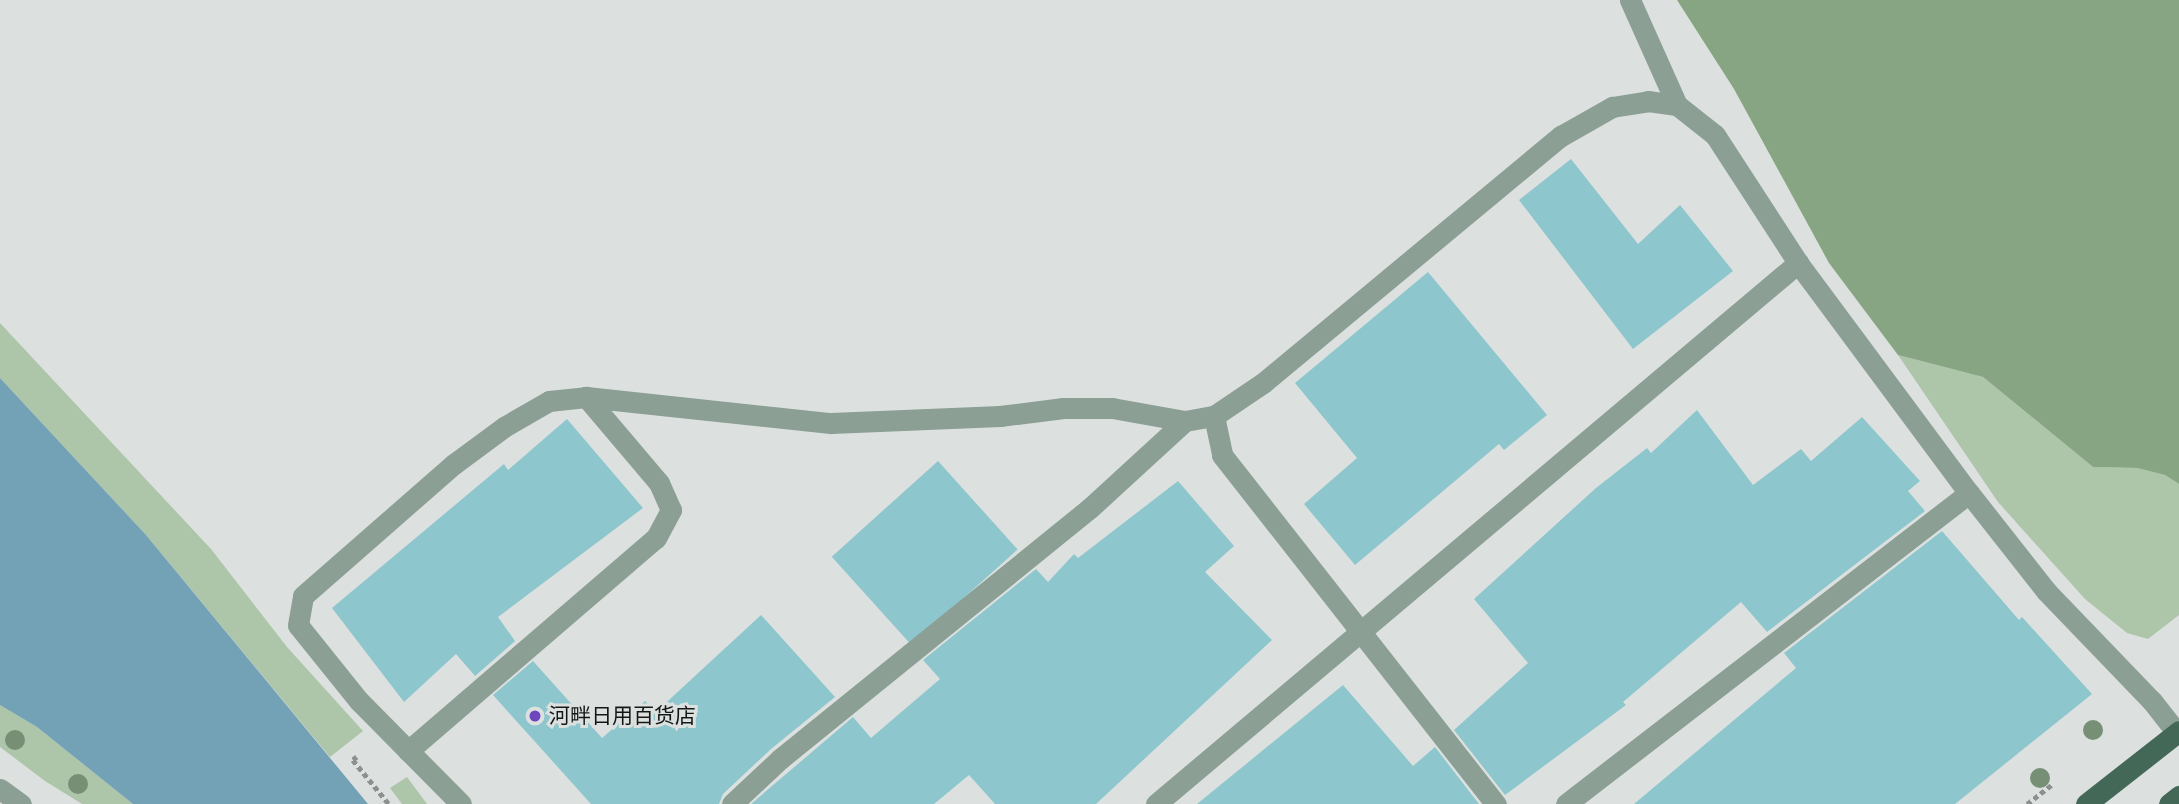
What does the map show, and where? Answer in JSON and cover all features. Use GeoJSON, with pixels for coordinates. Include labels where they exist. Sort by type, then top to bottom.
{"type":"FeatureCollection","features":[{"type":"Feature","properties":{"kind":"main road"},"geometry":{"type":"LineString","coordinates":[[2085,804],[2178,732]]}},
{"type":"Feature","properties":{"kind":"main road"},"geometry":{"type":"LineString","coordinates":[[2169,804],[2179,796]]}},
{"type":"Feature","properties":{"kind":"street"},"geometry":{"type":"LineString","coordinates":[[1630,0],[1677,105],[1715,135],[1798,263],[2046,592],[2152,701],[2178,732]]}},
{"type":"Feature","properties":{"kind":"street"},"geometry":{"type":"LineString","coordinates":[[461,804],[359,701],[298,625],[303,596],[412,499],[504,427],[549,401],[586,397],[831,423],[986,417],[1063,408],[1112,408],[1185,421],[1214,416],[1263,383],[1561,136],[1612,107],[1648,101],[1677,105]]}},
{"type":"Feature","properties":{"kind":"street"},"geometry":{"type":"LineString","coordinates":[[1156,804],[1798,263]]}},
{"type":"Feature","properties":{"kind":"street"},"geometry":{"type":"LineString","coordinates":[[408,751],[656,538],[671,510],[659,483],[586,397]]}},
{"type":"Feature","properties":{"kind":"street"},"geometry":{"type":"LineString","coordinates":[[1214,416],[1222,455],[1496,804]]}},
{"type":"Feature","properties":{"kind":"street"},"geometry":{"type":"LineString","coordinates":[[732,804],[779,760],[1090,508],[1185,421]]}},
{"type":"Feature","properties":{"kind":"street"},"geometry":{"type":"LineString","coordinates":[[1566,804],[1969,493]]}},
{"type":"Feature","properties":{"kind":"street"},"geometry":{"type":"LineString","coordinates":[[0,789],[21,804]]}},
{"type":"Feature","properties":{"kind":"path"},"geometry":{"type":"LineString","coordinates":[[353,760],[390,804]]}},
{"type":"Feature","properties":{"kind":"green space"},"geometry":{"type":"Polygon","coordinates":[[[1677,0],[2179,0],[2179,484],[2165,475],[2137,468],[2093,467],[1983,377],[1898,355],[1829,263],[1734,89],[1677,0]]]}},
{"type":"Feature","properties":{"kind":"green space"},"geometry":{"type":"Polygon","coordinates":[[[0,323],[211,549],[287,647],[363,731],[330,757],[146,535],[0,378],[0,323]]]}},
{"type":"Feature","properties":{"kind":"green space"},"geometry":{"type":"Polygon","coordinates":[[[1898,355],[1983,377],[2093,467],[2137,468],[2165,475],[2179,484],[2179,615],[2148,639],[2127,633],[2085,599],[1998,502],[1898,355]]]}},
{"type":"Feature","properties":{"kind":"green space"},"geometry":{"type":"Polygon","coordinates":[[[0,705],[37,727],[133,804],[82,804],[45,781],[0,747],[0,705]]]}},
{"type":"Feature","properties":{"kind":"green space"},"geometry":{"type":"Polygon","coordinates":[[[407,777],[427,804],[402,804],[390,788],[407,777]]]}},
{"type":"Feature","properties":{"kind":"water"},"geometry":{"type":"Polygon","coordinates":[[[0,378],[146,535],[368,804],[133,804],[37,727],[0,705],[0,378]]]}},
{"type":"Feature","properties":{"kind":"building"},"geometry":{"type":"Polygon","coordinates":[[[1571,159],[1638,244],[1680,205],[1733,271],[1633,349],[1519,200],[1571,159]]]}},
{"type":"Feature","properties":{"kind":"building"},"geometry":{"type":"Polygon","coordinates":[[[1428,272],[1547,415],[1504,450],[1499,444],[1355,565],[1304,504],[1357,458],[1295,383],[1428,272]]]}},
{"type":"Feature","properties":{"kind":"building"},"geometry":{"type":"Polygon","coordinates":[[[1697,410],[1753,485],[1801,449],[1811,461],[1862,417],[1920,481],[1908,491],[1925,511],[1767,632],[1741,602],[1623,702],[1626,705],[1505,795],[1454,730],[1528,663],[1474,599],[1596,488],[1647,448],[1651,453],[1697,410]]]}},
{"type":"Feature","properties":{"kind":"building"},"geometry":{"type":"Polygon","coordinates":[[[567,419],[643,508],[498,617],[515,641],[475,676],[456,654],[404,702],[332,608],[504,464],[508,470],[567,419]]]}},
{"type":"Feature","properties":{"kind":"building"},"geometry":{"type":"Polygon","coordinates":[[[938,461],[1018,549],[911,645],[832,557],[938,461]]]}},
{"type":"Feature","properties":{"kind":"building"},"geometry":{"type":"Polygon","coordinates":[[[1178,481],[1234,546],[1205,572],[1272,640],[1096,804],[995,804],[969,775],[934,804],[751,804],[853,717],[871,738],[940,679],[923,660],[1036,569],[1048,582],[1074,554],[1078,558],[1178,481]]]}},
{"type":"Feature","properties":{"kind":"building"},"geometry":{"type":"Polygon","coordinates":[[[1942,531],[2019,620],[2022,617],[2092,694],[1955,804],[1634,804],[1796,668],[1784,653],[1942,531]]]}},
{"type":"Feature","properties":{"kind":"building"},"geometry":{"type":"Polygon","coordinates":[[[761,615],[835,697],[771,749],[723,794],[719,804],[591,804],[493,695],[533,661],[602,738],[645,701],[656,712],[761,615]]]}},
{"type":"Feature","properties":{"kind":"building"},"geometry":{"type":"Polygon","coordinates":[[[1343,685],[1413,766],[1435,747],[1479,804],[1197,804],[1343,685]]]}},
{"type":"Feature","properties":{"kind":"place","name":"河畔日用百货店"},"geometry":{"type":"Point","coordinates":[535,716]}}]}
